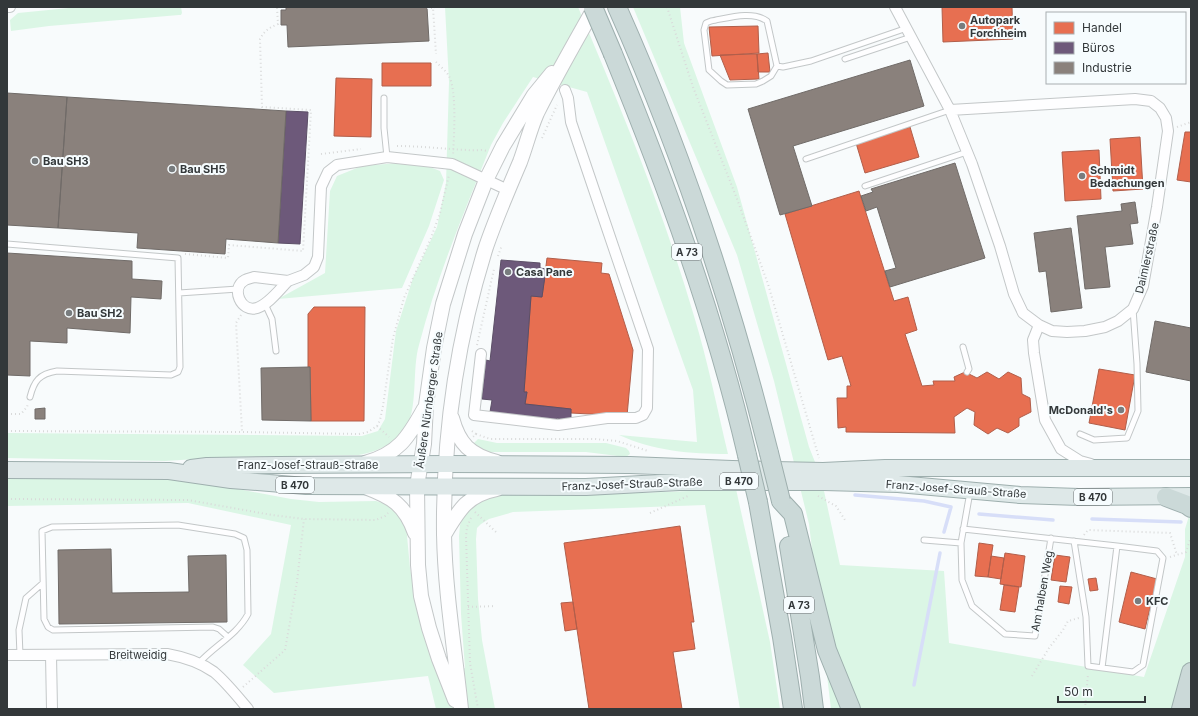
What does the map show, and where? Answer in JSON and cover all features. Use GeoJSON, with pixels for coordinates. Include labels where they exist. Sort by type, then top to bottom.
{"type":"FeatureCollection","features":[{"type":"Feature","properties":{"kind":"highway","name":"A 73"},"geometry":{"type":"LineString","coordinates":[[594,7],[660,171],[700,289],[732,394],[758,502],[793,709]]}},
{"type":"Feature","properties":{"kind":"highway","name":"A 73"},"geometry":{"type":"LineString","coordinates":[[616,7],[630,37],[666,128],[704,232],[739,341],[770,454],[780,502],[796,586],[814,709]]}},
{"type":"Feature","properties":{"kind":"highway"},"geometry":{"type":"LineString","coordinates":[[1166,497],[1191,508]]}},
{"type":"Feature","properties":{"kind":"highway"},"geometry":{"type":"LineString","coordinates":[[780,502],[793,514],[827,650],[851,709]]}},
{"type":"Feature","properties":{"kind":"highway"},"geometry":{"type":"LineString","coordinates":[[1181,709],[1191,672]]}},
{"type":"Feature","properties":{"kind":"main road","name":"Äußere Nürnberger Straße"},"geometry":{"type":"LineString","coordinates":[[460,709],[446,582],[444,535],[446,464],[451,414],[464,334],[474,289],[486,248],[537,115],[594,7]]}},
{"type":"Feature","properties":{"kind":"main road","name":"Äußere Nürnberger Straße"},"geometry":{"type":"LineString","coordinates":[[460,709],[439,658],[429,628],[421,596],[418,565],[417,486],[424,444],[426,405],[434,348],[443,304],[466,234],[486,180],[503,146],[534,95],[573,46]]}},
{"type":"Feature","properties":{"kind":"main road"},"geometry":{"type":"LineString","coordinates":[[359,464],[374,460],[399,446],[405,440],[426,405]]}},
{"type":"Feature","properties":{"kind":"main road"},"geometry":{"type":"LineString","coordinates":[[451,414],[456,432],[470,451],[483,458],[507,464]]}},
{"type":"Feature","properties":{"kind":"main road","name":"Franz-Josef-Strauß-Straße"},"geometry":{"type":"LineString","coordinates":[[169,471],[207,466],[359,464],[630,465],[823,471],[885,468],[1188,467]]}},
{"type":"Feature","properties":{"kind":"main road"},"geometry":{"type":"LineString","coordinates":[[971,489],[972,483],[976,478],[985,472],[999,468]]}},
{"type":"Feature","properties":{"kind":"main road","name":"Franz-Josef-Strauß-Straße"},"geometry":{"type":"LineString","coordinates":[[7,470],[169,471],[306,486],[586,487],[679,482],[744,481],[898,484],[971,489],[1020,495],[1079,497],[1191,496]]}},
{"type":"Feature","properties":{"kind":"main road"},"geometry":{"type":"LineString","coordinates":[[360,486],[380,493],[393,500],[410,519],[417,538]]}},
{"type":"Feature","properties":{"kind":"main road"},"geometry":{"type":"LineString","coordinates":[[444,535],[466,503],[481,494],[507,487]]}},
{"type":"Feature","properties":{"kind":"street","name":"Daimlerstraße"},"geometry":{"type":"LineString","coordinates":[[895,7],[950,110],[968,152],[1000,246],[1014,294],[1023,313],[1039,325],[1052,331],[1067,332],[1085,331],[1105,327],[1118,321],[1133,309],[1143,286],[1146,273],[1168,131],[1166,118],[1160,108],[1151,101],[1135,99],[950,110]]}},
{"type":"Feature","properties":{"kind":"street"},"geometry":{"type":"LineString","coordinates":[[479,352],[474,415],[558,425],[607,418],[636,418],[643,415],[647,408],[648,349],[571,122],[568,98],[564,90]]}},
{"type":"Feature","properties":{"kind":"street"},"geometry":{"type":"LineString","coordinates":[[288,281],[254,277],[244,280],[238,289],[239,299],[246,307],[256,309],[265,304],[288,281],[304,275],[314,267],[318,257],[321,187],[328,172],[338,165],[387,157],[452,164],[508,190]]}},
{"type":"Feature","properties":{"kind":"street"},"geometry":{"type":"LineString","coordinates":[[1039,325],[1033,340],[1045,420],[1061,449],[1080,461],[1098,467]]}},
{"type":"Feature","properties":{"kind":"street","name":"Breitweidig"},"geometry":{"type":"LineString","coordinates":[[7,655],[168,654],[185,657],[214,672],[248,709]]}},
{"type":"Feature","properties":{"kind":"street"},"geometry":{"type":"LineString","coordinates":[[51,655],[52,709]]}},
{"type":"Feature","properties":{"kind":"lane"},"geometry":{"type":"LineString","coordinates":[[749,15],[761,17],[767,22],[777,66],[771,76],[763,82],[756,84],[727,85],[709,70],[704,30],[706,23],[711,20],[749,15]]}},
{"type":"Feature","properties":{"kind":"lane"},"geometry":{"type":"LineString","coordinates":[[845,59],[909,32]]}},
{"type":"Feature","properties":{"kind":"lane"},"geometry":{"type":"LineString","coordinates":[[777,66],[783,67],[811,61],[909,32]]}},
{"type":"Feature","properties":{"kind":"lane"},"geometry":{"type":"LineString","coordinates":[[384,98],[384,128],[387,157]]}},
{"type":"Feature","properties":{"kind":"lane"},"geometry":{"type":"LineString","coordinates":[[806,159],[950,110]]}},
{"type":"Feature","properties":{"kind":"lane"},"geometry":{"type":"LineString","coordinates":[[865,186],[968,152]]}},
{"type":"Feature","properties":{"kind":"lane"},"geometry":{"type":"LineString","coordinates":[[7,244],[178,258],[180,368],[178,372],[171,375],[57,371],[42,375],[32,386],[30,397]]}},
{"type":"Feature","properties":{"kind":"lane"},"geometry":{"type":"LineString","coordinates":[[179,293],[238,289]]}},
{"type":"Feature","properties":{"kind":"lane"},"geometry":{"type":"LineString","coordinates":[[265,304],[272,320],[276,351]]}},
{"type":"Feature","properties":{"kind":"lane"},"geometry":{"type":"LineString","coordinates":[[1080,434],[1094,440],[1127,438],[1138,411],[1138,364],[1133,309]]}},
{"type":"Feature","properties":{"kind":"lane"},"geometry":{"type":"LineString","coordinates":[[963,347],[969,369],[967,372]]}},
{"type":"Feature","properties":{"kind":"lane","name":"Am halben Weg"},"geometry":{"type":"LineString","coordinates":[[971,489],[961,543],[962,580],[972,606],[1005,634],[1034,636],[1051,538]]}},
{"type":"Feature","properties":{"kind":"lane"},"geometry":{"type":"LineString","coordinates":[[199,663],[207,654],[228,637],[248,614],[247,550],[244,538],[235,534],[178,525],[52,527],[42,531],[44,620],[48,627],[53,630],[213,627],[219,629],[228,637]]}},
{"type":"Feature","properties":{"kind":"lane","name":"Am halben Weg"},"geometry":{"type":"LineString","coordinates":[[963,529],[1157,551],[1163,558],[1143,665],[1133,672],[1102,668]]}},
{"type":"Feature","properties":{"kind":"lane"},"geometry":{"type":"LineString","coordinates":[[924,540],[961,543]]}},
{"type":"Feature","properties":{"kind":"lane"},"geometry":{"type":"LineString","coordinates":[[1074,541],[1086,617],[1088,666],[1102,668],[1117,546]]}},
{"type":"Feature","properties":{"kind":"lane"},"geometry":{"type":"LineString","coordinates":[[20,655],[19,630],[26,598],[43,584]]}},
{"type":"Feature","properties":{"kind":"path"},"geometry":{"type":"LineString","coordinates":[[178,258],[178,254],[228,258],[229,245],[303,251],[311,110],[262,106],[260,39],[269,27],[278,24],[277,7]]}},
{"type":"Feature","properties":{"kind":"path"},"geometry":{"type":"LineString","coordinates":[[427,8],[434,7],[436,54]]}},
{"type":"Feature","properties":{"kind":"path"},"geometry":{"type":"LineString","coordinates":[[667,7],[692,87],[737,199],[768,284],[823,471]]}},
{"type":"Feature","properties":{"kind":"path"},"geometry":{"type":"LineString","coordinates":[[7,431],[359,434],[368,432],[377,426],[383,406],[393,338],[404,298],[431,238],[440,213],[452,164],[454,124],[453,86],[448,75],[436,62]]}},
{"type":"Feature","properties":{"kind":"path"},"geometry":{"type":"LineString","coordinates":[[541,140],[564,90]]}},
{"type":"Feature","properties":{"kind":"path"},"geometry":{"type":"LineString","coordinates":[[1168,131],[1191,122]]}},
{"type":"Feature","properties":{"kind":"path"},"geometry":{"type":"LineString","coordinates":[[497,257],[502,243]]}},
{"type":"Feature","properties":{"kind":"path"},"geometry":{"type":"LineString","coordinates":[[479,352],[495,264]]}},
{"type":"Feature","properties":{"kind":"path"},"geometry":{"type":"LineString","coordinates":[[242,432],[236,323],[246,307]]}},
{"type":"Feature","properties":{"kind":"path"},"geometry":{"type":"LineString","coordinates":[[7,414],[21,414],[27,407],[30,397]]}},
{"type":"Feature","properties":{"kind":"path"},"geometry":{"type":"LineString","coordinates":[[465,446],[476,434],[469,429]]}},
{"type":"Feature","properties":{"kind":"path"},"geometry":{"type":"LineString","coordinates":[[7,499],[188,500],[272,515],[304,519],[376,520],[386,516]]}},
{"type":"Feature","properties":{"kind":"path"},"geometry":{"type":"LineString","coordinates":[[478,709],[470,663],[466,536],[467,527],[474,511],[497,533]]}},
{"type":"Feature","properties":{"kind":"path"},"geometry":{"type":"LineString","coordinates":[[235,694],[285,650],[297,582],[304,519]]}},
{"type":"Feature","properties":{"kind":"path"},"geometry":{"type":"LineString","coordinates":[[1081,542],[1088,530],[1170,533],[1177,555]]}},
{"type":"Feature","properties":{"kind":"path"},"geometry":{"type":"LineString","coordinates":[[1168,557],[1186,552],[1191,537]]}},
{"type":"Feature","properties":{"kind":"path"},"geometry":{"type":"LineString","coordinates":[[468,608],[496,606]]}},
{"type":"Feature","properties":{"kind":"path"},"geometry":{"type":"LineString","coordinates":[[1032,676],[1068,621],[1086,617]]}},
{"type":"Feature","properties":{"kind":"path"},"geometry":{"type":"LineString","coordinates":[[1085,709],[1088,666]]}},
{"type":"Feature","properties":{"kind":"green space"},"geometry":{"type":"Polygon","coordinates":[[[79,7],[181,7],[182,13],[181,15],[49,26],[11,31],[10,20],[18,13],[79,7]]]}},
{"type":"Feature","properties":{"kind":"green space"},"geometry":{"type":"Polygon","coordinates":[[[445,7],[578,7],[610,83],[669,237],[699,333],[728,454],[686,452],[659,448],[645,445],[619,435],[697,442],[693,390],[587,92],[533,77],[503,123],[491,145],[462,219],[434,294],[419,345],[413,407],[410,417],[403,432],[393,441],[380,449],[359,455],[227,457],[165,461],[7,458],[7,433],[362,436],[378,431],[385,419],[396,331],[413,278],[437,227],[446,183],[449,82],[445,7]]]}},
{"type":"Feature","properties":{"kind":"green space"},"geometry":{"type":"Polygon","coordinates":[[[633,7],[680,7],[684,43],[737,187],[809,447],[821,477],[840,565],[944,571],[949,643],[1144,677],[1185,557],[1185,529],[1189,516],[1191,517],[1191,709],[831,709],[809,524],[774,381],[737,255],[633,7]]]}},
{"type":"Feature","properties":{"kind":"green space"},"geometry":{"type":"Polygon","coordinates":[[[398,163],[427,166],[440,171],[444,180],[429,226],[402,288],[278,299],[325,273],[330,191],[337,176],[362,166],[398,163]]]}},
{"type":"Feature","properties":{"kind":"green space"},"geometry":{"type":"Polygon","coordinates":[[[478,439],[497,443],[606,443],[626,448],[630,454],[626,457],[586,452],[490,452],[481,451],[472,445],[478,439]]]}},
{"type":"Feature","properties":{"kind":"green space"},"geometry":{"type":"Polygon","coordinates":[[[7,478],[165,478],[217,485],[291,499],[319,502],[376,501],[386,504],[397,513],[406,525],[410,568],[417,606],[438,674],[465,668],[461,614],[459,536],[460,525],[465,514],[474,504],[498,494],[641,493],[736,489],[770,642],[780,709],[740,709],[705,505],[513,512],[489,519],[481,524],[477,528],[476,539],[478,599],[482,640],[495,709],[436,709],[428,676],[274,693],[243,665],[271,634],[291,525],[188,503],[7,506],[7,478]]]}},
{"type":"Feature","properties":{"kind":"building: Handel"},"geometry":{"type":"Polygon","coordinates":[[[942,7],[1012,7],[1013,39],[943,42],[942,7]]]}},
{"type":"Feature","properties":{"kind":"building: Handel"},"geometry":{"type":"Polygon","coordinates":[[[758,26],[759,53],[712,56],[709,27],[758,26]]]}},
{"type":"Feature","properties":{"kind":"building: Handel"},"geometry":{"type":"Polygon","coordinates":[[[768,53],[770,72],[758,72],[757,54],[768,53]]]}},
{"type":"Feature","properties":{"kind":"building: Handel"},"geometry":{"type":"Polygon","coordinates":[[[757,54],[759,79],[730,80],[720,55],[757,54]]]}},
{"type":"Feature","properties":{"kind":"building: Handel"},"geometry":{"type":"Polygon","coordinates":[[[382,63],[431,63],[431,86],[382,86],[382,63]]]}},
{"type":"Feature","properties":{"kind":"building: Handel"},"geometry":{"type":"Polygon","coordinates":[[[336,78],[372,79],[371,137],[334,136],[336,78]]]}},
{"type":"Feature","properties":{"kind":"building: Handel"},"geometry":{"type":"Polygon","coordinates":[[[910,127],[919,157],[865,173],[856,143],[910,127]]]}},
{"type":"Feature","properties":{"kind":"building: Handel"},"geometry":{"type":"Polygon","coordinates":[[[1185,132],[1191,132],[1191,182],[1177,180],[1185,132]]]}},
{"type":"Feature","properties":{"kind":"building: Handel"},"geometry":{"type":"Polygon","coordinates":[[[1140,137],[1143,189],[1113,191],[1110,139],[1140,137]]]}},
{"type":"Feature","properties":{"kind":"building: Handel","name":"Schmidt Bedachungen"},"geometry":{"type":"Polygon","coordinates":[[[1099,150],[1101,199],[1065,201],[1062,152],[1099,150]]]}},
{"type":"Feature","properties":{"kind":"building: Handel"},"geometry":{"type":"Polygon","coordinates":[[[859,191],[894,301],[908,297],[917,330],[905,334],[922,386],[934,385],[933,381],[955,381],[954,377],[965,372],[977,378],[987,372],[999,379],[1008,372],[1021,378],[1022,394],[1030,398],[1031,412],[1019,418],[1019,426],[1008,433],[997,428],[988,434],[974,425],[975,412],[967,408],[954,417],[955,433],[846,432],[846,427],[838,428],[837,398],[847,398],[847,386],[851,386],[842,356],[828,360],[785,214],[859,191]]]}},
{"type":"Feature","properties":{"kind":"building: Handel"},"geometry":{"type":"Polygon","coordinates":[[[547,258],[602,263],[601,273],[609,274],[633,350],[627,416],[571,413],[571,409],[525,404],[527,392],[524,392],[531,296],[542,297],[547,258]]]}},
{"type":"Feature","properties":{"kind":"building: Handel"},"geometry":{"type":"Polygon","coordinates":[[[314,307],[365,307],[364,421],[311,421],[310,367],[308,367],[308,314],[314,307]]]}},
{"type":"Feature","properties":{"kind":"building: Handel"},"geometry":{"type":"Polygon","coordinates":[[[1099,369],[1135,375],[1125,430],[1089,423],[1099,369]]]}},
{"type":"Feature","properties":{"kind":"building: Handel"},"geometry":{"type":"Polygon","coordinates":[[[680,526],[694,622],[691,622],[695,649],[673,652],[682,709],[589,709],[564,543],[680,526]]]}},
{"type":"Feature","properties":{"kind":"building: Handel"},"geometry":{"type":"Polygon","coordinates":[[[979,543],[993,545],[988,577],[975,576],[979,543]]]}},
{"type":"Feature","properties":{"kind":"building: Handel"},"geometry":{"type":"Polygon","coordinates":[[[1005,553],[1025,556],[1021,587],[1000,584],[1005,553]]]}},
{"type":"Feature","properties":{"kind":"building: Handel"},"geometry":{"type":"Polygon","coordinates":[[[1055,555],[1070,557],[1066,582],[1051,580],[1055,555]]]}},
{"type":"Feature","properties":{"kind":"building: Handel"},"geometry":{"type":"Polygon","coordinates":[[[991,556],[1004,558],[1001,579],[988,577],[991,556]]]}},
{"type":"Feature","properties":{"kind":"building: Handel","name":"KFC"},"geometry":{"type":"Polygon","coordinates":[[[1131,572],[1157,579],[1145,629],[1119,622],[1131,572]]]}},
{"type":"Feature","properties":{"kind":"building: Handel"},"geometry":{"type":"Polygon","coordinates":[[[1096,578],[1098,590],[1090,591],[1088,579],[1096,578]]]}},
{"type":"Feature","properties":{"kind":"building: Handel"},"geometry":{"type":"Polygon","coordinates":[[[1004,585],[1019,587],[1015,612],[1000,610],[1004,585]]]}},
{"type":"Feature","properties":{"kind":"building: Handel"},"geometry":{"type":"Polygon","coordinates":[[[1060,586],[1072,587],[1069,604],[1058,602],[1060,586]]]}},
{"type":"Feature","properties":{"kind":"building: Handel"},"geometry":{"type":"Polygon","coordinates":[[[573,602],[577,629],[565,631],[561,603],[573,602]]]}},
{"type":"Feature","properties":{"kind":"building: Büros"},"geometry":{"type":"Polygon","coordinates":[[[286,111],[308,112],[300,244],[278,243],[286,111]]]}},
{"type":"Feature","properties":{"kind":"building: Büros"},"geometry":{"type":"Polygon","coordinates":[[[501,260],[540,263],[540,268],[546,269],[542,297],[531,296],[524,392],[527,392],[525,404],[571,409],[571,421],[557,418],[556,421],[490,412],[492,400],[482,399],[486,360],[490,361],[501,260]]]}},
{"type":"Feature","properties":{"kind":"building: Industrie"},"geometry":{"type":"Polygon","coordinates":[[[286,7],[427,7],[429,41],[288,47],[287,25],[281,25],[281,10],[286,10],[286,7]]]}},
{"type":"Feature","properties":{"kind":"building: Industrie"},"geometry":{"type":"Polygon","coordinates":[[[910,60],[924,106],[793,146],[812,206],[780,215],[748,109],[910,60]]]}},
{"type":"Feature","properties":{"kind":"building: Industrie","name":"Bau SH3"},"geometry":{"type":"Polygon","coordinates":[[[7,93],[67,97],[58,228],[7,225],[7,93]]]}},
{"type":"Feature","properties":{"kind":"building: Industrie","name":"Bau SH5"},"geometry":{"type":"Polygon","coordinates":[[[67,97],[286,111],[278,243],[226,239],[225,254],[137,248],[138,233],[58,228],[67,97]]]}},
{"type":"Feature","properties":{"kind":"building: Industrie"},"geometry":{"type":"Polygon","coordinates":[[[955,163],[985,258],[890,287],[885,271],[896,268],[877,207],[866,211],[861,196],[873,192],[871,189],[955,163]]]}},
{"type":"Feature","properties":{"kind":"building: Industrie"},"geometry":{"type":"Polygon","coordinates":[[[1135,202],[1138,223],[1130,224],[1133,244],[1105,247],[1110,287],[1085,289],[1077,216],[1122,211],[1121,204],[1135,202]]]}},
{"type":"Feature","properties":{"kind":"building: Industrie"},"geometry":{"type":"Polygon","coordinates":[[[1071,228],[1082,308],[1051,312],[1046,271],[1039,272],[1034,233],[1071,228]]]}},
{"type":"Feature","properties":{"kind":"building: Industrie","name":"Bau SH2"},"geometry":{"type":"Polygon","coordinates":[[[7,253],[132,261],[132,279],[162,281],[161,299],[131,297],[130,333],[67,328],[67,343],[30,341],[30,376],[7,375],[7,253]]]}},
{"type":"Feature","properties":{"kind":"building: Industrie"},"geometry":{"type":"Polygon","coordinates":[[[1155,321],[1191,328],[1191,381],[1146,372],[1155,321]]]}},
{"type":"Feature","properties":{"kind":"building: Industrie"},"geometry":{"type":"Polygon","coordinates":[[[310,367],[311,421],[262,420],[261,368],[310,367]]]}},
{"type":"Feature","properties":{"kind":"building: Industrie"},"geometry":{"type":"Polygon","coordinates":[[[45,408],[45,419],[35,419],[35,409],[45,408]]]}},
{"type":"Feature","properties":{"kind":"building: Industrie"},"geometry":{"type":"Polygon","coordinates":[[[111,549],[112,593],[189,592],[188,556],[226,555],[227,622],[59,624],[58,550],[111,549]]]}},
{"type":"Feature","properties":{"kind":"waterway"},"geometry":{"type":"LineString","coordinates":[[855,495],[924,501],[951,507],[944,532]]}},
{"type":"Feature","properties":{"kind":"waterway"},"geometry":{"type":"LineString","coordinates":[[979,514],[1053,520]]}},
{"type":"Feature","properties":{"kind":"waterway"},"geometry":{"type":"LineString","coordinates":[[1092,519],[1181,522]]}},
{"type":"Feature","properties":{"kind":"waterway"},"geometry":{"type":"LineString","coordinates":[[914,685],[940,553]]}},
{"type":"Feature","properties":{"kind":"place","name":"Autopark Forchheim"},"geometry":{"type":"Point","coordinates":[962,26]}},
{"type":"Feature","properties":{"kind":"place","name":"Bau SH3"},"geometry":{"type":"Point","coordinates":[35,161]}},
{"type":"Feature","properties":{"kind":"place","name":"Bau SH5"},"geometry":{"type":"Point","coordinates":[172,169]}},
{"type":"Feature","properties":{"kind":"place","name":"Schmidt Bedachungen"},"geometry":{"type":"Point","coordinates":[1082,176]}},
{"type":"Feature","properties":{"kind":"place","name":"Casa Pane"},"geometry":{"type":"Point","coordinates":[508,272]}},
{"type":"Feature","properties":{"kind":"place","name":"Bau SH2"},"geometry":{"type":"Point","coordinates":[69,313]}},
{"type":"Feature","properties":{"kind":"place","name":"McDonald's"},"geometry":{"type":"Point","coordinates":[1121,410]}},
{"type":"Feature","properties":{"kind":"place","name":"KFC"},"geometry":{"type":"Point","coordinates":[1138,601]}}]}
